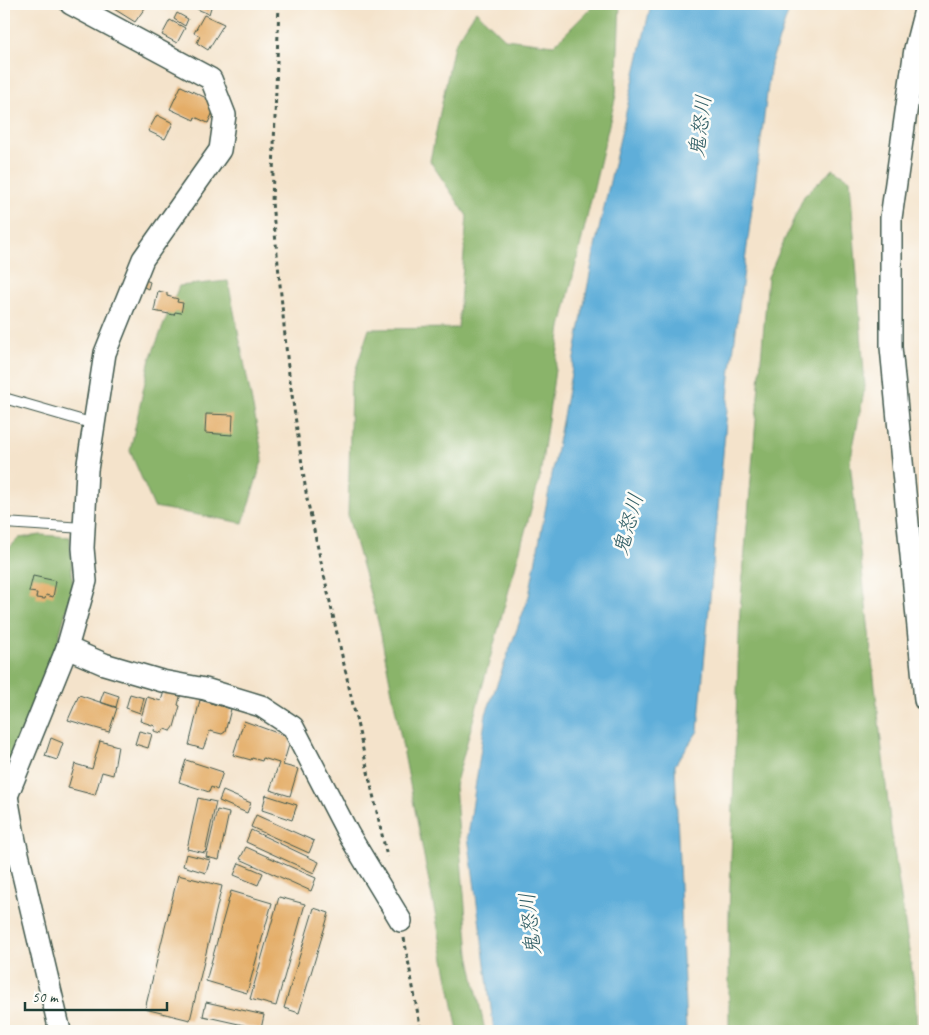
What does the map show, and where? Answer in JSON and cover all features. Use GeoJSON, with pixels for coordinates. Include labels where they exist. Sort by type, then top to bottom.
{"type":"FeatureCollection","features":[{"type":"Feature","properties":{"kind":"street"},"geometry":{"type":"LineString","coordinates":[[60,1031],[6,793],[67,648],[86,581],[83,548],[86,470],[105,353],[143,258],[220,150],[225,115],[212,79],[71,4]]}},
{"type":"Feature","properties":{"kind":"street"},"geometry":{"type":"LineString","coordinates":[[925,10],[915,49],[891,218],[891,347],[925,700]]}},
{"type":"Feature","properties":{"kind":"street"},"geometry":{"type":"LineString","coordinates":[[67,648],[104,664],[162,681],[205,689],[261,706],[293,727],[349,835],[401,921]]}},
{"type":"Feature","properties":{"kind":"lane"},"geometry":{"type":"LineString","coordinates":[[4,398],[94,424]]}},
{"type":"Feature","properties":{"kind":"lane"},"geometry":{"type":"LineString","coordinates":[[4,523],[84,528]]}},
{"type":"Feature","properties":{"kind":"path"},"geometry":{"type":"LineString","coordinates":[[279,4],[272,202],[288,367],[307,499],[342,648],[388,865]]}},
{"type":"Feature","properties":{"kind":"path"},"geometry":{"type":"LineString","coordinates":[[401,921],[421,1031]]}},
{"type":"Feature","properties":{"kind":"green space"},"geometry":{"type":"Polygon","coordinates":[[[595,4],[620,4],[616,95],[561,327],[540,477],[455,786],[469,954],[485,1031],[458,1031],[379,625],[348,517],[351,384],[369,329],[458,328],[467,216],[430,161],[454,45],[476,11],[505,39],[554,45],[595,4]]]}},
{"type":"Feature","properties":{"kind":"green space"},"geometry":{"type":"Polygon","coordinates":[[[833,169],[850,180],[865,387],[850,462],[891,830],[915,991],[917,1031],[729,1031],[729,914],[740,610],[768,277],[804,196],[833,169]]]}},
{"type":"Feature","properties":{"kind":"green space"},"geometry":{"type":"Polygon","coordinates":[[[228,281],[263,458],[243,523],[154,507],[130,451],[150,359],[179,286],[228,281]]]}},
{"type":"Feature","properties":{"kind":"green space"},"geometry":{"type":"Polygon","coordinates":[[[41,535],[70,537],[73,586],[53,659],[9,776],[4,769],[4,553],[19,538],[41,535]]]}},
{"type":"Feature","properties":{"kind":"water","name":"鬼怒川"},"geometry":{"type":"Polygon","coordinates":[[[651,4],[791,4],[771,63],[730,377],[698,731],[675,765],[686,1031],[494,1031],[468,836],[486,714],[529,596],[596,242],[651,4]]]}},
{"type":"Feature","properties":{"kind":"building"},"geometry":{"type":"Polygon","coordinates":[[[106,4],[146,4],[147,5],[135,22],[106,4]]]}},
{"type":"Feature","properties":{"kind":"building"},"geometry":{"type":"Polygon","coordinates":[[[199,4],[212,4],[209,14],[197,9],[199,4]]]}},
{"type":"Feature","properties":{"kind":"building"},"geometry":{"type":"Polygon","coordinates":[[[177,13],[188,19],[185,26],[174,19],[177,13]]]}},
{"type":"Feature","properties":{"kind":"building"},"geometry":{"type":"Polygon","coordinates":[[[204,15],[224,24],[208,50],[197,43],[200,36],[194,33],[204,15]]]}},
{"type":"Feature","properties":{"kind":"building"},"geometry":{"type":"Polygon","coordinates":[[[170,20],[185,28],[177,43],[162,35],[170,20]]]}},
{"type":"Feature","properties":{"kind":"building"},"geometry":{"type":"Polygon","coordinates":[[[181,86],[217,103],[208,123],[195,117],[194,120],[170,109],[181,86]]]}},
{"type":"Feature","properties":{"kind":"building"},"geometry":{"type":"Polygon","coordinates":[[[157,115],[173,123],[165,139],[148,131],[157,115]]]}},
{"type":"Feature","properties":{"kind":"building"},"geometry":{"type":"Polygon","coordinates":[[[143,279],[150,282],[148,289],[140,285],[143,279]]]}},
{"type":"Feature","properties":{"kind":"building"},"geometry":{"type":"Polygon","coordinates":[[[158,291],[167,293],[167,296],[178,299],[177,302],[183,303],[181,313],[175,312],[174,315],[154,311],[158,291]]]}},
{"type":"Feature","properties":{"kind":"building"},"geometry":{"type":"Polygon","coordinates":[[[206,414],[233,415],[232,435],[205,433],[206,414]]]}},
{"type":"Feature","properties":{"kind":"building"},"geometry":{"type":"Polygon","coordinates":[[[33,576],[56,581],[53,597],[46,595],[45,599],[36,598],[37,593],[29,592],[33,576]]]}},
{"type":"Feature","properties":{"kind":"building"},"geometry":{"type":"Polygon","coordinates":[[[165,688],[181,693],[178,705],[180,706],[174,727],[171,731],[164,729],[162,733],[154,731],[155,726],[140,721],[147,697],[161,701],[165,688]]]}},
{"type":"Feature","properties":{"kind":"building"},"geometry":{"type":"Polygon","coordinates":[[[104,691],[119,696],[116,707],[100,702],[104,691]]]}},
{"type":"Feature","properties":{"kind":"building"},"geometry":{"type":"Polygon","coordinates":[[[130,694],[144,698],[140,713],[126,708],[130,694]]]}},
{"type":"Feature","properties":{"kind":"building"},"geometry":{"type":"Polygon","coordinates":[[[79,695],[117,708],[109,732],[68,720],[79,695]]]}},
{"type":"Feature","properties":{"kind":"building"},"geometry":{"type":"Polygon","coordinates":[[[200,700],[231,709],[225,732],[222,734],[210,731],[203,749],[189,745],[200,700]]]}},
{"type":"Feature","properties":{"kind":"building"},"geometry":{"type":"Polygon","coordinates":[[[244,721],[291,738],[283,765],[298,769],[290,796],[270,790],[279,763],[263,758],[262,761],[252,758],[251,760],[233,755],[244,721]]]}},
{"type":"Feature","properties":{"kind":"building"},"geometry":{"type":"Polygon","coordinates":[[[139,731],[152,734],[148,748],[135,744],[139,731]]]}},
{"type":"Feature","properties":{"kind":"building"},"geometry":{"type":"Polygon","coordinates":[[[51,738],[63,743],[57,760],[45,756],[51,738]]]}},
{"type":"Feature","properties":{"kind":"building"},"geometry":{"type":"Polygon","coordinates":[[[100,741],[118,746],[113,775],[102,772],[95,795],[68,788],[75,764],[92,769],[100,741]]]}},
{"type":"Feature","properties":{"kind":"building"},"geometry":{"type":"Polygon","coordinates":[[[186,760],[223,772],[217,790],[211,787],[209,792],[179,782],[186,760]]]}},
{"type":"Feature","properties":{"kind":"building"},"geometry":{"type":"Polygon","coordinates":[[[223,791],[251,803],[247,813],[219,801],[223,791]]]}},
{"type":"Feature","properties":{"kind":"building"},"geometry":{"type":"Polygon","coordinates":[[[266,795],[297,805],[292,820],[262,810],[266,795]]]}},
{"type":"Feature","properties":{"kind":"building"},"geometry":{"type":"Polygon","coordinates":[[[198,798],[216,802],[205,853],[187,849],[198,798]]]}},
{"type":"Feature","properties":{"kind":"building"},"geometry":{"type":"Polygon","coordinates":[[[217,810],[229,813],[219,860],[206,857],[217,810]]]}},
{"type":"Feature","properties":{"kind":"building"},"geometry":{"type":"Polygon","coordinates":[[[256,815],[314,841],[309,853],[251,827],[256,815]]]}},
{"type":"Feature","properties":{"kind":"building"},"geometry":{"type":"Polygon","coordinates":[[[251,830],[319,862],[314,873],[246,842],[251,830]]]}},
{"type":"Feature","properties":{"kind":"building"},"geometry":{"type":"Polygon","coordinates":[[[246,847],[316,878],[311,891],[240,859],[246,847]]]}},
{"type":"Feature","properties":{"kind":"building"},"geometry":{"type":"Polygon","coordinates":[[[186,854],[210,860],[206,873],[183,866],[186,854]]]}},
{"type":"Feature","properties":{"kind":"building"},"geometry":{"type":"Polygon","coordinates":[[[239,863],[263,873],[258,885],[234,875],[239,863]]]}},
{"type":"Feature","properties":{"kind":"building"},"geometry":{"type":"Polygon","coordinates":[[[178,875],[222,886],[190,1020],[145,1009],[178,875]]]}},
{"type":"Feature","properties":{"kind":"building"},"geometry":{"type":"Polygon","coordinates":[[[231,891],[272,903],[247,993],[206,981],[231,891]]]}},
{"type":"Feature","properties":{"kind":"building"},"geometry":{"type":"Polygon","coordinates":[[[279,897],[305,904],[276,1006],[250,999],[279,897]]]}},
{"type":"Feature","properties":{"kind":"building"},"geometry":{"type":"Polygon","coordinates":[[[314,908],[329,913],[299,1013],[284,1008],[314,908]]]}},
{"type":"Feature","properties":{"kind":"building"},"geometry":{"type":"Polygon","coordinates":[[[206,1002],[264,1015],[261,1029],[203,1016],[206,1002]]]}}]}
